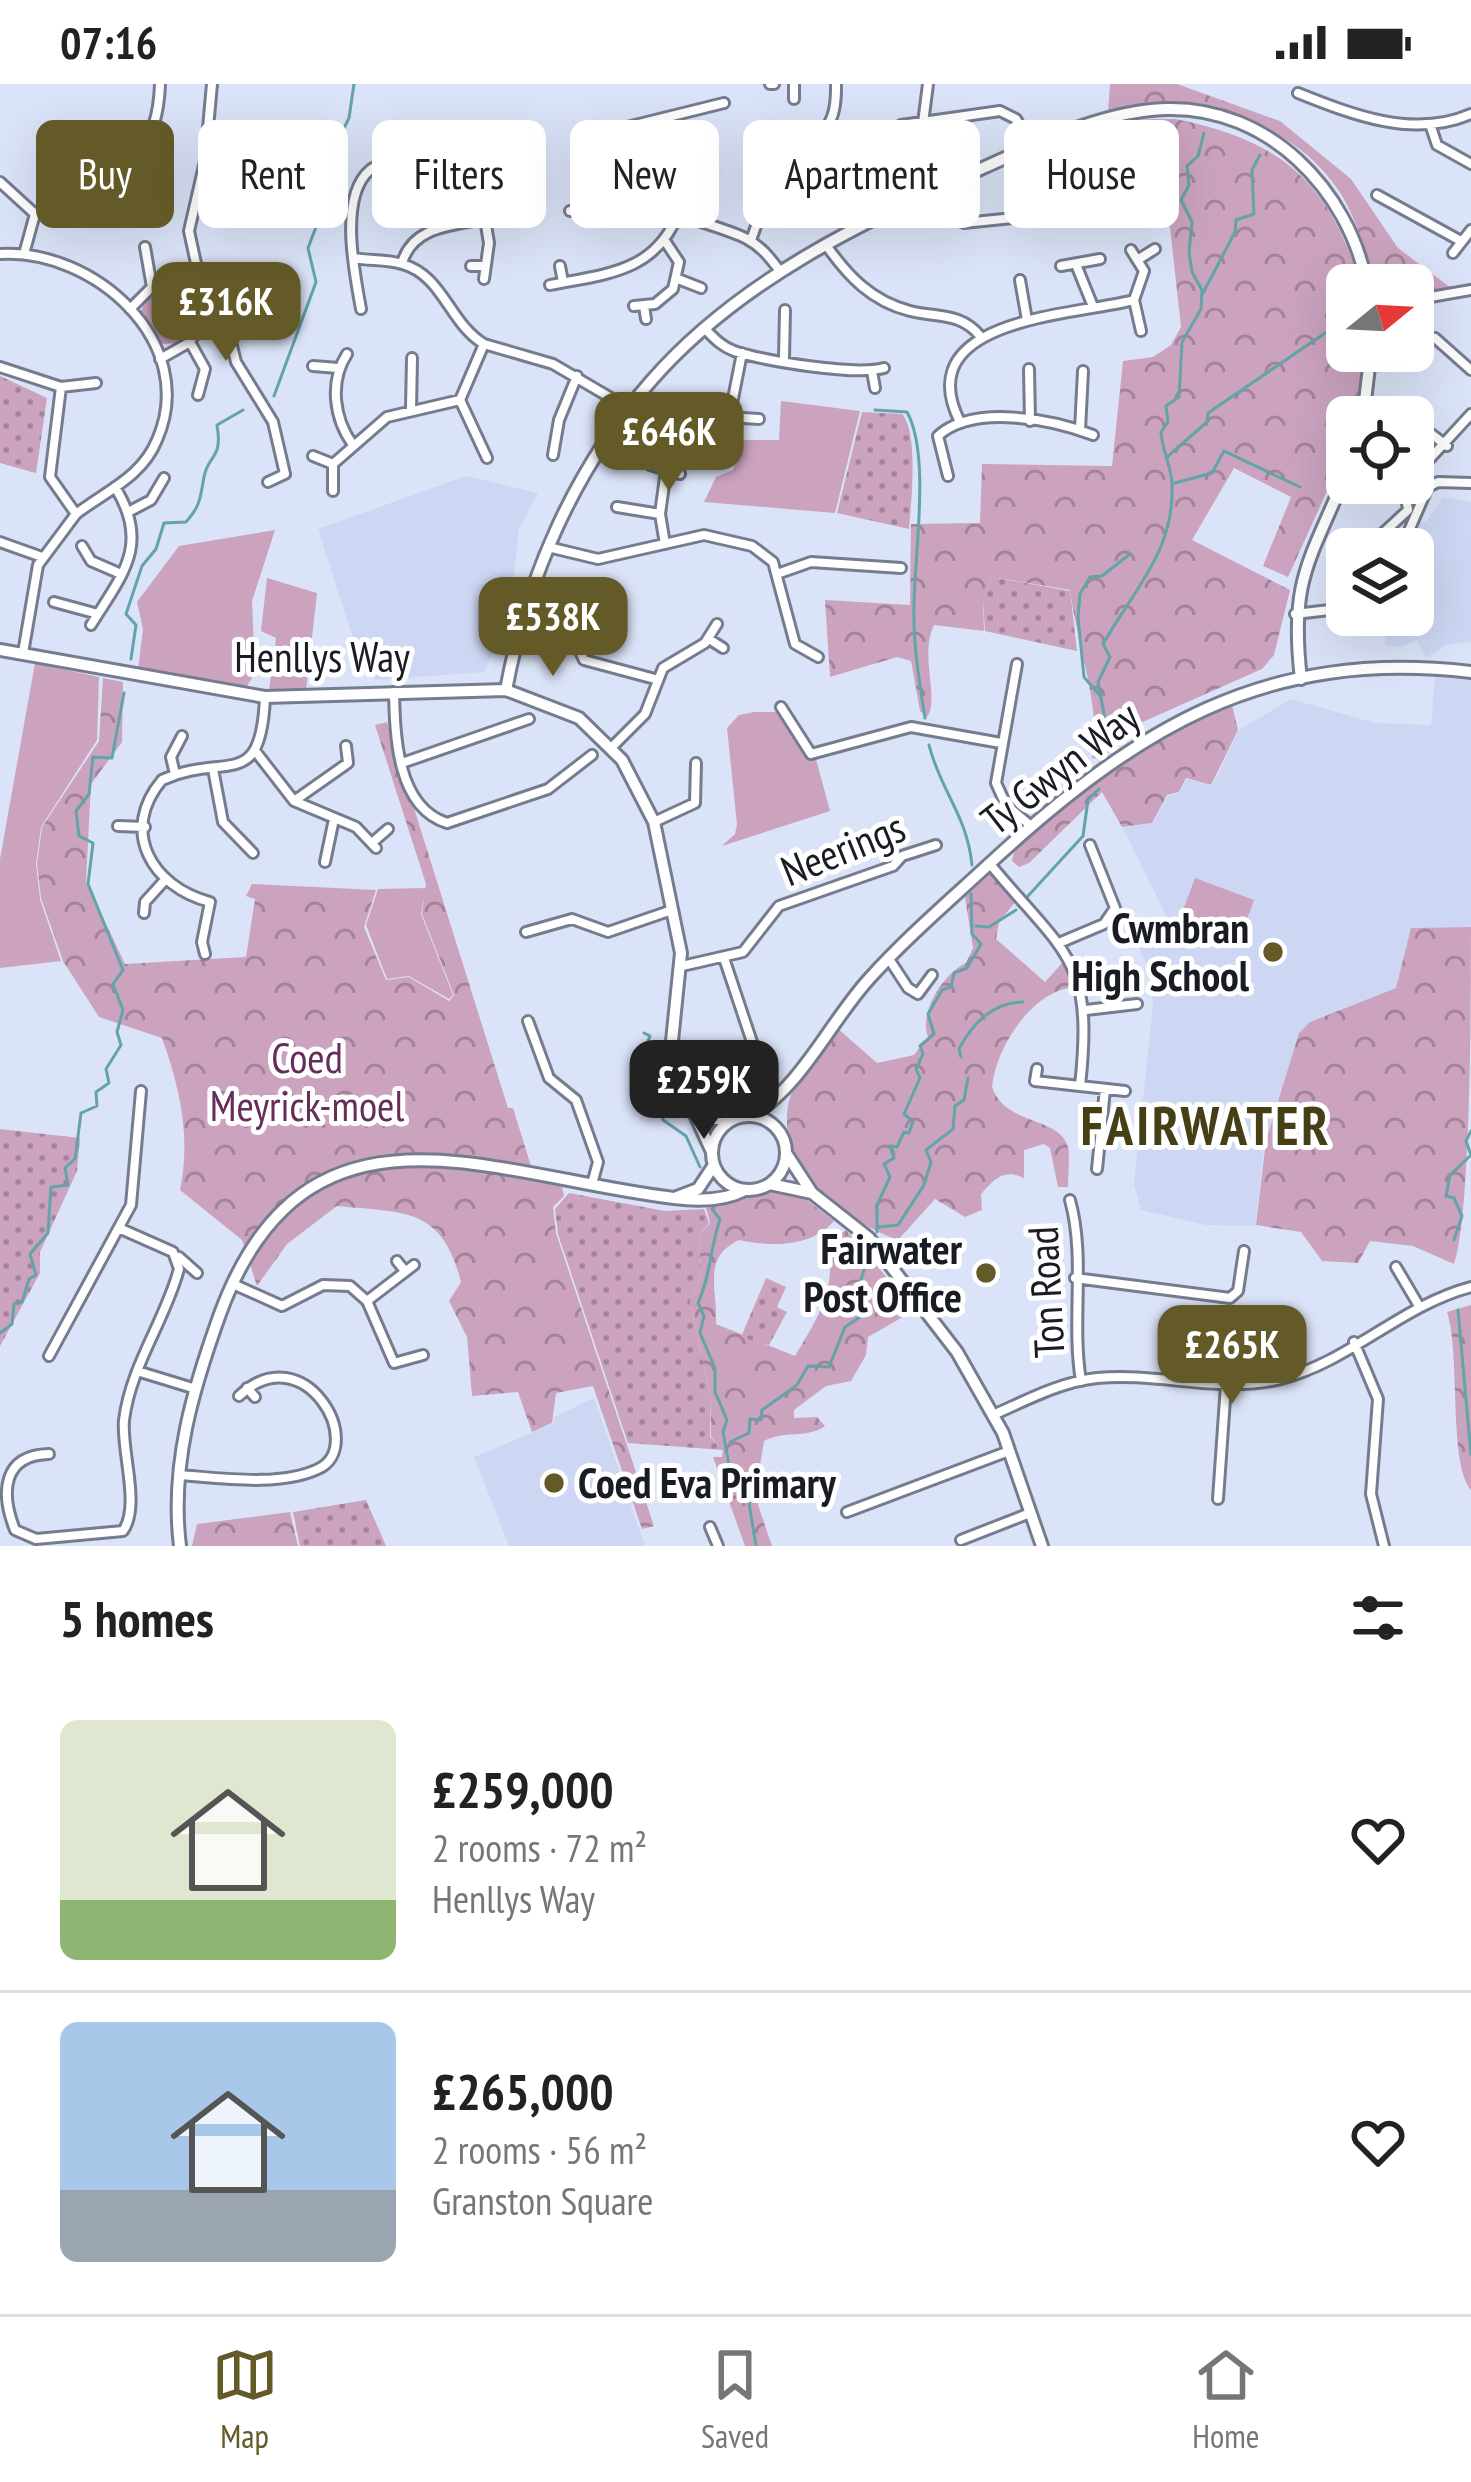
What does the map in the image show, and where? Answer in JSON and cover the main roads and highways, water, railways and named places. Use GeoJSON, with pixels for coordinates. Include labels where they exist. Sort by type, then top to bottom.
{"type":"FeatureCollection","features":[{"type":"Feature","properties":{"kind":"waterway"},"geometry":{"type":"LineString","coordinates":[[274,396],[316,282],[308,248],[329,193],[323,172],[349,118],[354,84]]}},
{"type":"Feature","properties":{"kind":"waterway"},"geometry":{"type":"LineString","coordinates":[[1100,756],[1104,714],[1098,682],[1110,657],[1103,644],[1151,567],[1171,507],[1171,477],[1161,432],[1168,422],[1166,406],[1179,397],[1182,342],[1201,309],[1202,290],[1192,272],[1189,252],[1192,222],[1181,200],[1189,185],[1187,166],[1198,156],[1204,133]]}},
{"type":"Feature","properties":{"kind":"waterway"},"geometry":{"type":"LineString","coordinates":[[1203,293],[1235,232],[1236,220],[1254,214],[1252,170],[1260,155]]}},
{"type":"Feature","properties":{"kind":"waterway"},"geometry":{"type":"LineString","coordinates":[[1167,457],[1207,422],[1208,413],[1326,332]]}},
{"type":"Feature","properties":{"kind":"waterway"},"geometry":{"type":"LineString","coordinates":[[131,659],[136,625],[126,614],[142,566],[156,549],[164,523],[186,522],[195,511],[206,470],[217,451],[217,425],[243,410]]}},
{"type":"Feature","properties":{"kind":"waterway"},"geometry":{"type":"LineString","coordinates":[[875,410],[907,412],[918,453],[914,621],[925,718]]}},
{"type":"Feature","properties":{"kind":"waterway"},"geometry":{"type":"LineString","coordinates":[[1175,483],[1212,473],[1224,451],[1300,487]]}},
{"type":"Feature","properties":{"kind":"waterway"},"geometry":{"type":"LineString","coordinates":[[1101,697],[1084,677],[1080,594],[1090,577],[1102,576],[1130,554]]}},
{"type":"Feature","properties":{"kind":"waterway"},"geometry":{"type":"LineString","coordinates":[[0,1333],[12,1324],[14,1304],[22,1302],[29,1279],[36,1275],[30,1254],[48,1233],[51,1187],[68,1185],[65,1168],[75,1159],[81,1113],[97,1106],[96,1092],[109,1083],[106,1069],[121,1045],[117,1032],[123,1010],[113,984],[123,970],[88,884],[93,843],[79,836],[76,811],[89,794],[93,757],[112,758],[124,693]]}},
{"type":"Feature","properties":{"kind":"waterway"},"geometry":{"type":"LineString","coordinates":[[929,745],[965,831],[972,865]]}},
{"type":"Feature","properties":{"kind":"waterway"},"geometry":{"type":"LineString","coordinates":[[1028,896],[1083,836],[1088,800],[1099,789]]}},
{"type":"Feature","properties":{"kind":"waterway"},"geometry":{"type":"LineString","coordinates":[[877,1232],[877,1205],[890,1177],[884,1164],[894,1158],[890,1146],[897,1147],[904,1132],[909,1133],[913,1121],[904,1114],[920,1078],[916,1069],[923,1054],[920,1046],[934,1034],[928,1014],[942,990],[951,987],[954,973],[967,968],[981,944],[972,934],[971,894]]}},
{"type":"Feature","properties":{"kind":"waterway"},"geometry":{"type":"LineString","coordinates":[[976,926],[989,927],[1016,910]]}},
{"type":"Feature","properties":{"kind":"waterway"},"geometry":{"type":"LineString","coordinates":[[961,1057],[959,1049],[977,1023],[1002,1006],[1023,1002]]}},
{"type":"Feature","properties":{"kind":"waterway"},"geometry":{"type":"LineString","coordinates":[[644,1033],[650,1036],[643,1054],[656,1077]]}},
{"type":"Feature","properties":{"kind":"waterway"},"geometry":{"type":"LineString","coordinates":[[879,1227],[898,1225],[924,1185],[931,1162],[926,1150],[953,1129],[955,1106],[964,1100],[968,1078]]}},
{"type":"Feature","properties":{"kind":"waterway"},"geometry":{"type":"LineString","coordinates":[[658,1092],[663,1120],[686,1136],[700,1167]]}},
{"type":"Feature","properties":{"kind":"waterway"},"geometry":{"type":"LineString","coordinates":[[1471,1131],[1466,1141],[1471,1155]]}},
{"type":"Feature","properties":{"kind":"waterway"},"geometry":{"type":"LineString","coordinates":[[1454,1240],[1462,1216],[1454,1198],[1446,1196],[1450,1175],[1471,1155]]}},
{"type":"Feature","properties":{"kind":"waterway"},"geometry":{"type":"LineString","coordinates":[[712,1209],[720,1219],[698,1303],[704,1316],[700,1333],[715,1368],[715,1392],[727,1420],[723,1432],[731,1476],[748,1497],[756,1546]]}},
{"type":"Feature","properties":{"kind":"waterway"},"geometry":{"type":"LineString","coordinates":[[730,1442],[749,1433],[750,1419],[761,1420],[762,1410],[797,1385],[808,1366],[829,1367],[845,1327],[860,1317],[855,1300],[868,1256]]}},
{"type":"Feature","properties":{"kind":"waterway"},"geometry":{"type":"LineString","coordinates":[[1458,1310],[1471,1455]]}},
{"type":"Feature","properties":{"kind":"place","name":"Cwmbran High School"},"geometry":{"type":"Point","coordinates":[1273,952]}},
{"type":"Feature","properties":{"kind":"place","name":"Fairwater Post Office"},"geometry":{"type":"Point","coordinates":[986,1273]}},
{"type":"Feature","properties":{"kind":"place","name":"Coed Eva Primary"},"geometry":{"type":"Point","coordinates":[554,1483]}},
{"type":"Feature","properties":{"kind":"district","name":"FAIRWATER"},"geometry":{"type":"Point","coordinates":[1206,1126]}},
{"type":"Feature","properties":{"kind":"park label","name":"Coed Meyrick-moel"},"geometry":{"type":"Point","coordinates":[307,1082]}}]}
